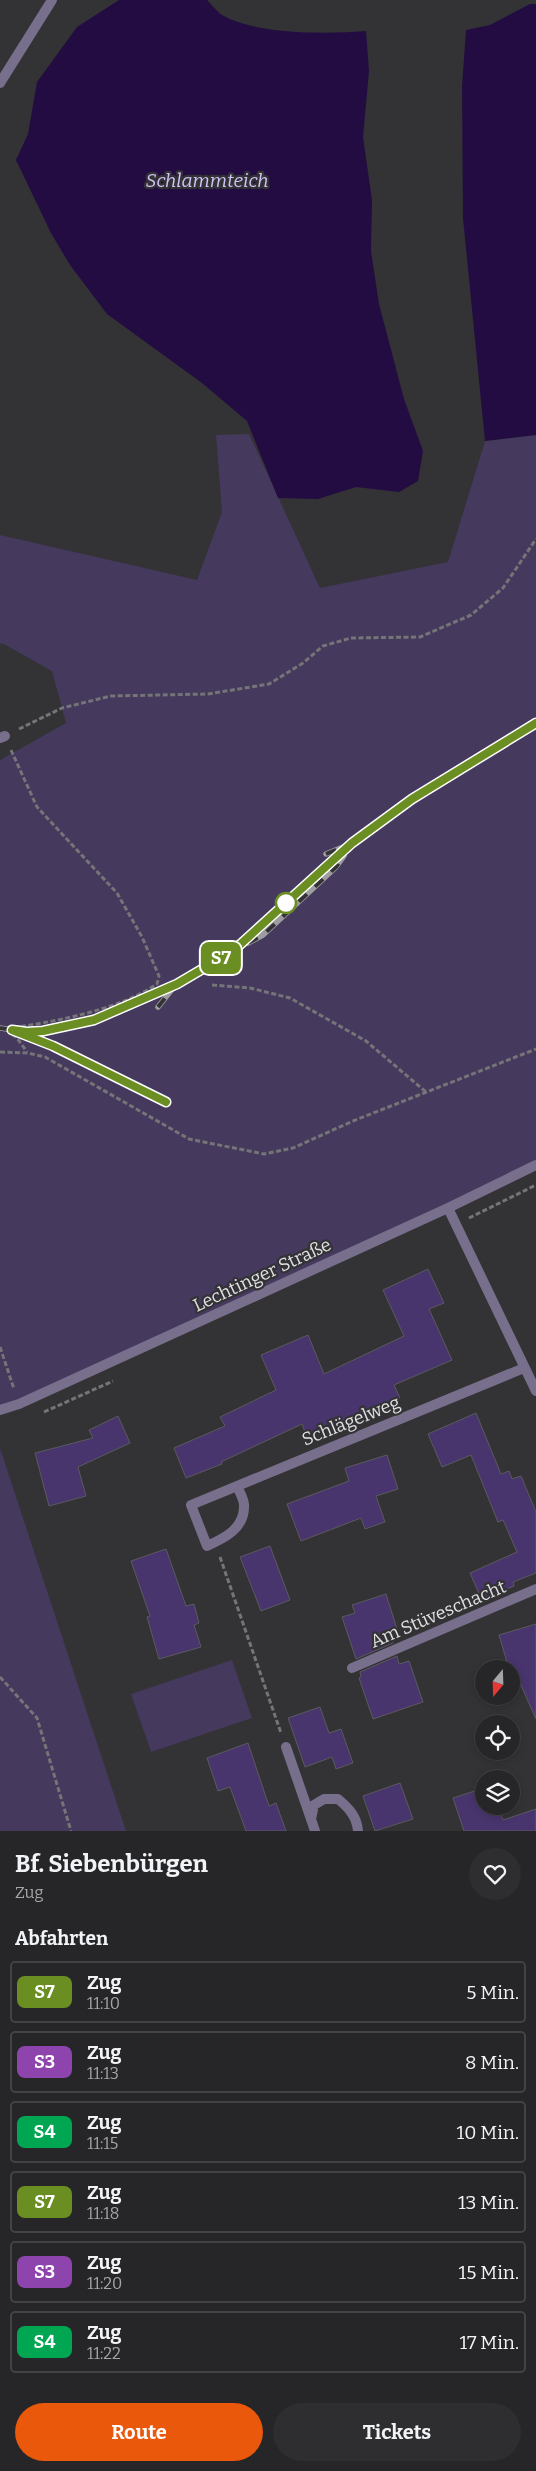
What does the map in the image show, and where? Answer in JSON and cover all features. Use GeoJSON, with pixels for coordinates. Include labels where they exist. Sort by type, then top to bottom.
{"type":"FeatureCollection","features":[{"type":"Feature","properties":{"kind":"street"},"geometry":{"type":"LineString","coordinates":[[0,83],[52,0]]}},
{"type":"Feature","properties":{"kind":"street","name":"Lechtinger Straße"},"geometry":{"type":"LineString","coordinates":[[0,1410],[19,1404],[448,1208],[536,1165]]}},
{"type":"Feature","properties":{"kind":"street"},"geometry":{"type":"LineString","coordinates":[[448,1208],[536,1391]]}},
{"type":"Feature","properties":{"kind":"street","name":"Schlägelweg"},"geometry":{"type":"LineString","coordinates":[[214,1542],[207,1546],[191,1505],[524,1368]]}},
{"type":"Feature","properties":{"kind":"street"},"geometry":{"type":"LineString","coordinates":[[214,1542],[228,1536],[239,1525],[244,1505],[237,1486]]}},
{"type":"Feature","properties":{"kind":"street","name":"Am Stüveschacht"},"geometry":{"type":"LineString","coordinates":[[352,1668],[536,1589]]}},
{"type":"Feature","properties":{"kind":"street"},"geometry":{"type":"LineString","coordinates":[[286,1747],[315,1831]]}},
{"type":"Feature","properties":{"kind":"street"},"geometry":{"type":"LineString","coordinates":[[311,1819],[314,1805],[324,1799],[338,1799],[349,1809],[358,1823],[358,1831]]}},
{"type":"Feature","properties":{"kind":"path"},"geometry":{"type":"LineString","coordinates":[[28,1052],[17,1038],[5,1029],[82,1013],[116,1002],[149,989],[157,984],[160,976],[142,937],[117,893],[37,807],[2,737],[62,708],[111,696],[208,694],[269,684],[303,663],[323,646],[351,638],[420,637],[470,615],[503,588],[536,539]]}},
{"type":"Feature","properties":{"kind":"path"},"geometry":{"type":"LineString","coordinates":[[212,985],[250,988],[290,998],[366,1042],[426,1092]]}},
{"type":"Feature","properties":{"kind":"path"},"geometry":{"type":"LineString","coordinates":[[0,1052],[28,1052],[45,1057],[189,1139],[264,1154],[293,1148],[353,1121],[536,1049]]}},
{"type":"Feature","properties":{"kind":"path"},"geometry":{"type":"LineString","coordinates":[[0,1347],[19,1404]]}},
{"type":"Feature","properties":{"kind":"path"},"geometry":{"type":"LineString","coordinates":[[214,1542],[286,1747]]}},
{"type":"Feature","properties":{"kind":"path"},"geometry":{"type":"LineString","coordinates":[[0,1677],[37,1718],[71,1831]]}},
{"type":"Feature","properties":{"kind":"shaded area"},"geometry":{"type":"Polygon","coordinates":[[[249,434],[320,588],[448,562],[485,441],[536,435],[536,1165],[0,1410],[0,760],[66,723],[52,671],[2,643],[0,644],[0,535],[197,580],[222,512],[216,435],[249,434]]]}},
{"type":"Feature","properties":{"kind":"shaded area"},"geometry":{"type":"Polygon","coordinates":[[[0,1448],[126,1831],[0,1831],[0,1448]]]}},
{"type":"Feature","properties":{"kind":"shaded area"},"geometry":{"type":"Polygon","coordinates":[[[232,1660],[252,1718],[151,1752],[131,1694],[232,1660]]]}},
{"type":"Feature","properties":{"kind":"water","name":"Schlammteich"},"geometry":{"type":"Polygon","coordinates":[[[119,0],[207,0],[224,16],[255,27],[313,33],[366,31],[369,71],[363,137],[372,200],[371,251],[379,304],[404,399],[423,451],[418,481],[399,492],[356,487],[318,499],[278,498],[247,421],[202,383],[107,314],[70,265],[51,233],[16,160],[28,134],[37,82],[77,27],[119,0]]]}},
{"type":"Feature","properties":{"kind":"water"},"geometry":{"type":"Polygon","coordinates":[[[530,4],[536,4],[536,435],[485,441],[463,218],[462,87],[466,30],[490,25],[530,4]]]}},
{"type":"Feature","properties":{"kind":"building"},"geometry":{"type":"Polygon","coordinates":[[[428,1269],[444,1303],[429,1309],[452,1360],[394,1385],[400,1398],[371,1412],[369,1408],[307,1437],[302,1424],[221,1462],[222,1464],[186,1478],[174,1448],[225,1426],[220,1417],[276,1390],[261,1355],[308,1335],[324,1374],[404,1336],[383,1290],[428,1269]]]}},
{"type":"Feature","properties":{"kind":"building"},"geometry":{"type":"Polygon","coordinates":[[[476,1413],[501,1474],[509,1471],[512,1479],[521,1476],[536,1512],[536,1573],[513,1582],[514,1586],[482,1600],[470,1573],[517,1552],[503,1520],[498,1522],[471,1455],[442,1467],[428,1434],[476,1413]]]}},
{"type":"Feature","properties":{"kind":"building"},"geometry":{"type":"Polygon","coordinates":[[[118,1416],[130,1443],[78,1467],[86,1496],[49,1506],[35,1453],[93,1438],[89,1430],[118,1416]]]}},
{"type":"Feature","properties":{"kind":"building"},"geometry":{"type":"Polygon","coordinates":[[[387,1455],[398,1489],[376,1496],[385,1522],[365,1529],[361,1518],[301,1541],[287,1504],[349,1481],[345,1468],[387,1455]]]}},
{"type":"Feature","properties":{"kind":"building"},"geometry":{"type":"Polygon","coordinates":[[[270,1546],[290,1600],[261,1611],[240,1557],[270,1546]]]}},
{"type":"Feature","properties":{"kind":"building"},"geometry":{"type":"Polygon","coordinates":[[[166,1549],[186,1606],[194,1604],[199,1623],[194,1625],[201,1647],[159,1659],[147,1617],[150,1616],[131,1561],[166,1549]]]}},
{"type":"Feature","properties":{"kind":"building"},"geometry":{"type":"Polygon","coordinates":[[[386,1594],[397,1629],[389,1631],[393,1643],[356,1659],[342,1617],[355,1613],[352,1605],[386,1594]]]}},
{"type":"Feature","properties":{"kind":"building"},"geometry":{"type":"Polygon","coordinates":[[[536,1624],[536,1719],[520,1683],[520,1660],[506,1660],[499,1635],[536,1624]]]}},
{"type":"Feature","properties":{"kind":"building"},"geometry":{"type":"Polygon","coordinates":[[[397,1656],[399,1664],[409,1661],[423,1702],[373,1719],[359,1678],[361,1677],[360,1672],[397,1656]]]}},
{"type":"Feature","properties":{"kind":"building"},"geometry":{"type":"Polygon","coordinates":[[[320,1707],[329,1733],[341,1729],[353,1763],[336,1769],[332,1757],[305,1767],[288,1718],[320,1707]]]}},
{"type":"Feature","properties":{"kind":"building"},"geometry":{"type":"Polygon","coordinates":[[[248,1743],[269,1806],[276,1803],[286,1831],[246,1831],[230,1787],[218,1791],[207,1758],[248,1743]]]}},
{"type":"Feature","properties":{"kind":"building"},"geometry":{"type":"Polygon","coordinates":[[[400,1783],[413,1819],[375,1831],[363,1796],[400,1783]]]}},
{"type":"Feature","properties":{"kind":"building"},"geometry":{"type":"Polygon","coordinates":[[[475,1791],[475,1815],[501,1815],[503,1820],[536,1809],[536,1831],[464,1831],[453,1798],[475,1791]]]}},
{"type":"Feature","properties":{"kind":"railway"},"geometry":{"type":"LineString","coordinates":[[0,1028],[27,1032],[43,1031],[94,1020],[177,984],[233,951],[352,843],[412,799],[536,723]]}},
{"type":"Feature","properties":{"kind":"railway"},"geometry":{"type":"LineString","coordinates":[[326,854],[343,847]]}},
{"type":"Feature","properties":{"kind":"railway"},"geometry":{"type":"LineString","coordinates":[[248,943],[263,935],[336,867],[344,856]]}},
{"type":"Feature","properties":{"kind":"railway"},"geometry":{"type":"LineString","coordinates":[[158,1007],[173,988]]}},
{"type":"Feature","properties":{"kind":"railway"},"geometry":{"type":"LineString","coordinates":[[24,1034],[53,1046],[166,1101]]}},
{"type":"Feature","properties":{"kind":"train","name":"S7"},"geometry":{"type":"LineString","coordinates":[[166,1102],[53,1046],[12,1030],[27,1032],[43,1031],[94,1020],[177,984],[233,951],[352,843],[412,799],[510,741],[536,723]]}}]}
